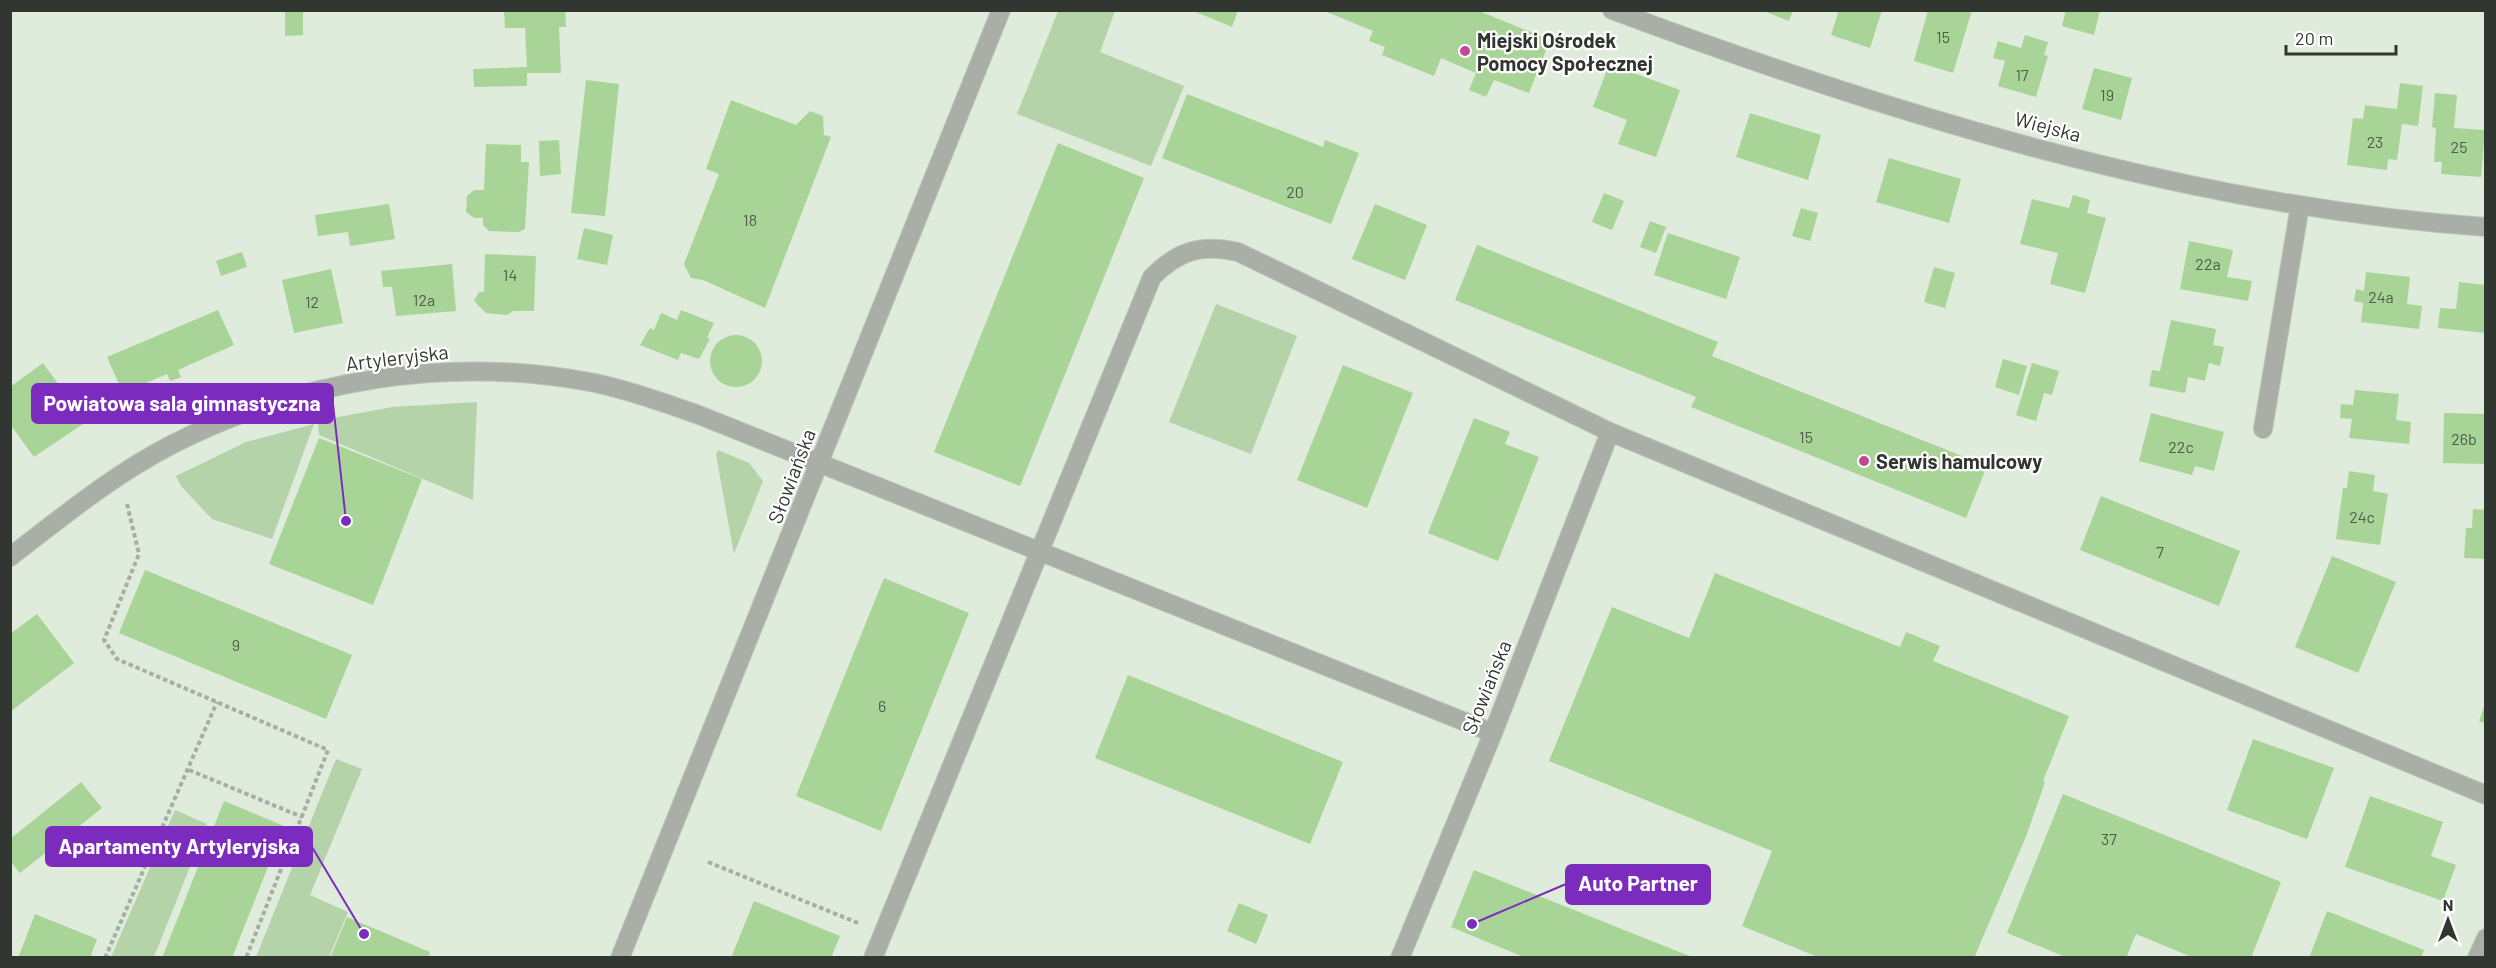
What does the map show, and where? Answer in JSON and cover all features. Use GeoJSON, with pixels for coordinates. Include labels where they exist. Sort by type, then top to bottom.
{"type":"FeatureCollection","features":[{"type":"Feature","properties":{"kind":"street","name":"Słowiańska"},"geometry":{"type":"LineString","coordinates":[[620,957],[1001,10]]}},
{"type":"Feature","properties":{"kind":"street","name":"Wiejska"},"geometry":{"type":"LineString","coordinates":[[1612,10],[1811,80],[2007,139],[2158,177],[2300,205],[2393,219],[2486,227]]}},
{"type":"Feature","properties":{"kind":"street"},"geometry":{"type":"LineString","coordinates":[[2263,429],[2300,205]]}},
{"type":"Feature","properties":{"kind":"street"},"geometry":{"type":"LineString","coordinates":[[873,957],[1152,277],[1166,262],[1206,247],[1238,252],[1611,432],[2486,795]]}},
{"type":"Feature","properties":{"kind":"street","name":"Artyleryjska"},"geometry":{"type":"LineString","coordinates":[[10,557],[100,488],[170,445],[246,412],[300,394],[405,375],[493,372],[550,376],[646,396],[699,415],[1493,733]]}},
{"type":"Feature","properties":{"kind":"street","name":"Słowiańska"},"geometry":{"type":"LineString","coordinates":[[1400,957],[1493,733],[1611,432]]}},
{"type":"Feature","properties":{"kind":"street"},"geometry":{"type":"LineString","coordinates":[[2477,957],[2486,938]]}},
{"type":"Feature","properties":{"kind":"path"},"geometry":{"type":"LineString","coordinates":[[126,501],[139,554],[104,640],[117,659],[328,750],[246,957]]}},
{"type":"Feature","properties":{"kind":"path"},"geometry":{"type":"LineString","coordinates":[[105,957],[217,702]]}},
{"type":"Feature","properties":{"kind":"path"},"geometry":{"type":"LineString","coordinates":[[189,770],[302,816]]}},
{"type":"Feature","properties":{"kind":"path"},"geometry":{"type":"LineString","coordinates":[[708,862],[867,927]]}},
{"type":"Feature","properties":{"kind":"green space"},"geometry":{"type":"Polygon","coordinates":[[[1058,11],[1115,11],[1100,52],[1184,86],[1151,166],[1017,114],[1058,11]]]}},
{"type":"Feature","properties":{"kind":"green space"},"geometry":{"type":"Polygon","coordinates":[[[1216,304],[1297,336],[1251,454],[1169,422],[1216,304]]]}},
{"type":"Feature","properties":{"kind":"green space"},"geometry":{"type":"Polygon","coordinates":[[[477,402],[473,500],[319,435],[318,421],[392,407],[477,402]]]}},
{"type":"Feature","properties":{"kind":"green space"},"geometry":{"type":"Polygon","coordinates":[[[314,424],[272,539],[212,519],[181,486],[176,476],[246,442],[314,424]]]}},
{"type":"Feature","properties":{"kind":"green space"},"geometry":{"type":"Polygon","coordinates":[[[718,450],[749,463],[763,481],[734,554],[716,455],[718,450]]]}},
{"type":"Feature","properties":{"kind":"green space"},"geometry":{"type":"Polygon","coordinates":[[[336,759],[362,769],[310,895],[348,912],[329,957],[256,957],[336,759]]]}},
{"type":"Feature","properties":{"kind":"green space"},"geometry":{"type":"Polygon","coordinates":[[[175,810],[207,824],[154,957],[111,957],[175,810]]]}},
{"type":"Feature","properties":{"kind":"building"},"geometry":{"type":"Polygon","coordinates":[[[285,10],[303,10],[303,35],[285,36],[285,10]]]}},
{"type":"Feature","properties":{"kind":"building"},"geometry":{"type":"Polygon","coordinates":[[[504,10],[565,10],[566,27],[559,27],[561,73],[527,73],[527,86],[474,87],[473,69],[527,67],[525,28],[505,28],[504,10]]]}},
{"type":"Feature","properties":{"kind":"building"},"geometry":{"type":"Polygon","coordinates":[[[1191,10],[1238,10],[1232,27],[1191,10]]]}},
{"type":"Feature","properties":{"kind":"building","name":"Miejski Ośrodek Pomocy Społecznej"},"geometry":{"type":"Polygon","coordinates":[[[1322,10],[1477,10],[1550,40],[1529,93],[1494,80],[1486,97],[1469,90],[1476,73],[1441,58],[1434,76],[1382,55],[1385,47],[1369,41],[1373,31],[1322,10]]]}},
{"type":"Feature","properties":{"kind":"building"},"geometry":{"type":"Polygon","coordinates":[[[1761,10],[1793,10],[1789,21],[1761,10]]]}},
{"type":"Feature","properties":{"kind":"building"},"geometry":{"type":"Polygon","coordinates":[[[1839,10],[1882,10],[1870,48],[1831,35],[1839,10]]]}},
{"type":"Feature","properties":{"kind":"building"},"geometry":{"type":"Polygon","coordinates":[[[1928,10],[1972,10],[1953,73],[1914,61],[1928,10]]]}},
{"type":"Feature","properties":{"kind":"building"},"geometry":{"type":"Polygon","coordinates":[[[2066,10],[2100,10],[2094,35],[2062,26],[2066,10]]]}},
{"type":"Feature","properties":{"kind":"building"},"geometry":{"type":"Polygon","coordinates":[[[2025,35],[2048,42],[2044,55],[2048,56],[2036,97],[1998,86],[2005,61],[1993,58],[1998,41],[2021,48],[2025,35]]]}},
{"type":"Feature","properties":{"kind":"building"},"geometry":{"type":"Polygon","coordinates":[[[1609,64],[1680,90],[1656,157],[1618,144],[1627,120],[1593,107],[1609,64]]]}},
{"type":"Feature","properties":{"kind":"building"},"geometry":{"type":"Polygon","coordinates":[[[2094,68],[2132,78],[2121,120],[2082,109],[2094,68]]]}},
{"type":"Feature","properties":{"kind":"building"},"geometry":{"type":"Polygon","coordinates":[[[586,80],[619,84],[605,216],[571,213],[586,80]]]}},
{"type":"Feature","properties":{"kind":"building"},"geometry":{"type":"Polygon","coordinates":[[[2400,83],[2423,86],[2418,126],[2402,124],[2397,160],[2388,159],[2387,170],[2347,165],[2353,118],[2363,119],[2365,105],[2397,109],[2400,83]]]}},
{"type":"Feature","properties":{"kind":"building"},"geometry":{"type":"Polygon","coordinates":[[[2435,93],[2457,95],[2454,128],[2485,130],[2481,177],[2441,174],[2442,162],[2434,162],[2436,128],[2432,127],[2435,93]]]}},
{"type":"Feature","properties":{"kind":"building"},"geometry":{"type":"Polygon","coordinates":[[[1187,94],[1323,147],[1325,140],[1359,153],[1331,224],[1162,158],[1187,94]]]}},
{"type":"Feature","properties":{"kind":"building"},"geometry":{"type":"Polygon","coordinates":[[[731,100],[796,125],[810,111],[823,116],[824,135],[831,137],[765,308],[703,280],[691,278],[684,264],[719,174],[706,169],[731,100]]]}},
{"type":"Feature","properties":{"kind":"building"},"geometry":{"type":"Polygon","coordinates":[[[1750,113],[1821,135],[1808,180],[1736,157],[1750,113]]]}},
{"type":"Feature","properties":{"kind":"building"},"geometry":{"type":"Polygon","coordinates":[[[559,140],[561,174],[540,176],[539,141],[559,140]]]}},
{"type":"Feature","properties":{"kind":"building"},"geometry":{"type":"Polygon","coordinates":[[[1058,143],[1144,178],[1020,486],[934,452],[1058,143]]]}},
{"type":"Feature","properties":{"kind":"building"},"geometry":{"type":"Polygon","coordinates":[[[486,144],[521,145],[521,162],[529,162],[525,229],[519,232],[489,231],[483,225],[483,218],[474,218],[466,212],[467,196],[474,190],[484,190],[486,144]]]}},
{"type":"Feature","properties":{"kind":"building"},"geometry":{"type":"Polygon","coordinates":[[[1889,158],[1961,179],[1949,223],[1876,202],[1889,158]]]}},
{"type":"Feature","properties":{"kind":"building"},"geometry":{"type":"Polygon","coordinates":[[[1604,193],[1624,201],[1612,230],[1592,222],[1604,193]]]}},
{"type":"Feature","properties":{"kind":"building"},"geometry":{"type":"Polygon","coordinates":[[[2073,195],[2090,200],[2087,213],[2106,218],[2085,293],[2050,284],[2058,253],[2020,244],[2032,199],[2069,208],[2073,195]]]}},
{"type":"Feature","properties":{"kind":"building"},"geometry":{"type":"Polygon","coordinates":[[[389,204],[395,239],[350,246],[348,232],[318,236],[315,215],[389,204]]]}},
{"type":"Feature","properties":{"kind":"building"},"geometry":{"type":"Polygon","coordinates":[[[1375,204],[1427,225],[1405,280],[1352,259],[1375,204]]]}},
{"type":"Feature","properties":{"kind":"building"},"geometry":{"type":"Polygon","coordinates":[[[1801,208],[1818,213],[1810,241],[1792,236],[1801,208]]]}},
{"type":"Feature","properties":{"kind":"building"},"geometry":{"type":"Polygon","coordinates":[[[1650,221],[1666,227],[1656,253],[1640,247],[1650,221]]]}},
{"type":"Feature","properties":{"kind":"building"},"geometry":{"type":"Polygon","coordinates":[[[584,228],[613,235],[607,265],[577,259],[584,228]]]}},
{"type":"Feature","properties":{"kind":"building"},"geometry":{"type":"Polygon","coordinates":[[[1668,233],[1740,257],[1726,299],[1654,275],[1668,233]]]}},
{"type":"Feature","properties":{"kind":"building"},"geometry":{"type":"Polygon","coordinates":[[[2189,241],[2233,250],[2227,277],[2252,281],[2248,301],[2180,289],[2189,241]]]}},
{"type":"Feature","properties":{"kind":"building"},"geometry":{"type":"Polygon","coordinates":[[[1477,245],[1718,342],[1712,356],[1987,466],[1966,518],[1691,407],[1696,397],[1455,300],[1477,245]]]}},
{"type":"Feature","properties":{"kind":"building"},"geometry":{"type":"Polygon","coordinates":[[[242,252],[247,267],[221,276],[216,261],[242,252]]]}},
{"type":"Feature","properties":{"kind":"building"},"geometry":{"type":"Polygon","coordinates":[[[485,254],[536,256],[534,311],[513,311],[507,315],[486,313],[474,301],[479,292],[484,292],[485,254]]]}},
{"type":"Feature","properties":{"kind":"building"},"geometry":{"type":"Polygon","coordinates":[[[452,264],[456,311],[396,316],[392,287],[383,287],[381,271],[452,264]]]}},
{"type":"Feature","properties":{"kind":"building"},"geometry":{"type":"Polygon","coordinates":[[[1934,267],[1955,273],[1945,308],[1924,302],[1934,267]]]}},
{"type":"Feature","properties":{"kind":"building"},"geometry":{"type":"Polygon","coordinates":[[[331,269],[343,323],[294,333],[282,280],[331,269]]]}},
{"type":"Feature","properties":{"kind":"building"},"geometry":{"type":"Polygon","coordinates":[[[2366,272],[2410,277],[2407,304],[2422,306],[2419,329],[2361,322],[2363,303],[2354,301],[2356,289],[2364,291],[2366,272]]]}},
{"type":"Feature","properties":{"kind":"building"},"geometry":{"type":"Polygon","coordinates":[[[2459,282],[2486,285],[2486,333],[2438,328],[2440,308],[2456,309],[2459,282]]]}},
{"type":"Feature","properties":{"kind":"building"},"geometry":{"type":"Polygon","coordinates":[[[218,310],[234,345],[178,370],[181,377],[170,381],[167,374],[123,393],[107,357],[218,310]]]}},
{"type":"Feature","properties":{"kind":"building"},"geometry":{"type":"Polygon","coordinates":[[[681,310],[714,323],[707,338],[710,339],[699,359],[681,353],[678,360],[640,345],[650,328],[654,330],[661,313],[677,320],[681,310]]]}},
{"type":"Feature","properties":{"kind":"building"},"geometry":{"type":"Polygon","coordinates":[[[2171,320],[2216,329],[2213,345],[2224,347],[2220,366],[2209,363],[2205,381],[2188,377],[2185,393],[2149,386],[2152,370],[2160,371],[2171,320]]]}},
{"type":"Feature","properties":{"kind":"building"},"geometry":{"type":"Polygon","coordinates":[[[731,335],[741,335],[751,339],[758,346],[762,361],[758,376],[751,383],[741,387],[731,387],[721,383],[714,376],[710,366],[710,356],[714,346],[721,339],[731,335]]]}},
{"type":"Feature","properties":{"kind":"building"},"geometry":{"type":"Polygon","coordinates":[[[2003,359],[2027,366],[2019,395],[1995,387],[2003,359]]]}},
{"type":"Feature","properties":{"kind":"building"},"geometry":{"type":"Polygon","coordinates":[[[43,363],[86,422],[34,457],[10,424],[10,387],[43,363]]]}},
{"type":"Feature","properties":{"kind":"building"},"geometry":{"type":"Polygon","coordinates":[[[2032,363],[2059,371],[2052,395],[2044,393],[2036,421],[2016,415],[2032,363]]]}},
{"type":"Feature","properties":{"kind":"building"},"geometry":{"type":"Polygon","coordinates":[[[1343,365],[1413,393],[1367,508],[1297,480],[1343,365]]]}},
{"type":"Feature","properties":{"kind":"building"},"geometry":{"type":"Polygon","coordinates":[[[2355,390],[2399,394],[2396,420],[2411,422],[2409,444],[2349,438],[2352,419],[2340,418],[2341,404],[2353,405],[2355,390]]]}},
{"type":"Feature","properties":{"kind":"building"},"geometry":{"type":"Polygon","coordinates":[[[2151,413],[2224,432],[2214,471],[2195,466],[2192,475],[2139,461],[2151,413]]]}},
{"type":"Feature","properties":{"kind":"building"},"geometry":{"type":"Polygon","coordinates":[[[2444,413],[2486,414],[2486,464],[2443,463],[2444,413]]]}},
{"type":"Feature","properties":{"kind":"building"},"geometry":{"type":"Polygon","coordinates":[[[1474,418],[1510,432],[1505,444],[1539,457],[1498,561],[1428,533],[1474,418]]]}},
{"type":"Feature","properties":{"kind":"building"},"geometry":{"type":"Polygon","coordinates":[[[319,438],[422,479],[373,605],[269,564],[319,438]]]}},
{"type":"Feature","properties":{"kind":"building"},"geometry":{"type":"Polygon","coordinates":[[[2349,471],[2375,475],[2373,491],[2388,494],[2380,545],[2336,539],[2343,488],[2347,488],[2349,471]]]}},
{"type":"Feature","properties":{"kind":"building"},"geometry":{"type":"Polygon","coordinates":[[[2101,496],[2240,551],[2219,606],[2080,550],[2101,496]]]}},
{"type":"Feature","properties":{"kind":"building"},"geometry":{"type":"Polygon","coordinates":[[[2473,509],[2486,510],[2486,559],[2464,558],[2466,528],[2472,528],[2473,509]]]}},
{"type":"Feature","properties":{"kind":"building"},"geometry":{"type":"Polygon","coordinates":[[[2332,556],[2396,582],[2358,673],[2295,647],[2332,556]]]}},
{"type":"Feature","properties":{"kind":"building"},"geometry":{"type":"Polygon","coordinates":[[[145,570],[352,655],[326,719],[119,633],[145,570]]]}},
{"type":"Feature","properties":{"kind":"building"},"geometry":{"type":"Polygon","coordinates":[[[1715,573],[1900,647],[1906,632],[1940,646],[1933,661],[2069,716],[2043,781],[2045,782],[2027,834],[1974,958],[1820,958],[1742,926],[1772,851],[1549,761],[1612,607],[1689,638],[1715,573]]]}},
{"type":"Feature","properties":{"kind":"building"},"geometry":{"type":"Polygon","coordinates":[[[884,578],[969,613],[881,831],[796,796],[884,578]]]}},
{"type":"Feature","properties":{"kind":"building"},"geometry":{"type":"Polygon","coordinates":[[[37,614],[74,663],[10,712],[10,634],[37,614]]]}},
{"type":"Feature","properties":{"kind":"building"},"geometry":{"type":"Polygon","coordinates":[[[1128,675],[1343,762],[1310,844],[1095,758],[1128,675]]]}},
{"type":"Feature","properties":{"kind":"building"},"geometry":{"type":"Polygon","coordinates":[[[2486,704],[2486,724],[2479,721],[2486,704]]]}},
{"type":"Feature","properties":{"kind":"building"},"geometry":{"type":"Polygon","coordinates":[[[2253,739],[2334,768],[2307,839],[2227,810],[2253,739]]]}},
{"type":"Feature","properties":{"kind":"building"},"geometry":{"type":"Polygon","coordinates":[[[81,782],[102,808],[20,873],[10,861],[10,839],[81,782]]]}},
{"type":"Feature","properties":{"kind":"building"},"geometry":{"type":"Polygon","coordinates":[[[2063,794],[2281,882],[2251,958],[2194,958],[2136,934],[2126,958],[2068,958],[2007,933],[2063,794]]]}},
{"type":"Feature","properties":{"kind":"building"},"geometry":{"type":"Polygon","coordinates":[[[2370,796],[2443,822],[2431,856],[2456,865],[2443,901],[2345,867],[2370,796]]]}},
{"type":"Feature","properties":{"kind":"building"},"geometry":{"type":"Polygon","coordinates":[[[224,801],[284,826],[232,958],[162,958],[224,801]]]}},
{"type":"Feature","properties":{"kind":"building"},"geometry":{"type":"Polygon","coordinates":[[[1474,870],[1692,958],[1526,958],[1451,927],[1474,870]]]}},
{"type":"Feature","properties":{"kind":"building"},"geometry":{"type":"Polygon","coordinates":[[[754,901],[840,936],[831,958],[731,958],[754,901]]]}},
{"type":"Feature","properties":{"kind":"building"},"geometry":{"type":"Polygon","coordinates":[[[1239,903],[1268,915],[1256,944],[1227,931],[1239,903]]]}},
{"type":"Feature","properties":{"kind":"building"},"geometry":{"type":"Polygon","coordinates":[[[2327,911],[2424,950],[2421,958],[2309,958],[2327,911]]]}},
{"type":"Feature","properties":{"kind":"building"},"geometry":{"type":"Polygon","coordinates":[[[35,914],[97,939],[90,958],[18,958],[35,914]]]}},
{"type":"Feature","properties":{"kind":"building"},"geometry":{"type":"Polygon","coordinates":[[[347,917],[430,952],[428,958],[330,958],[347,917]]]}},
{"type":"Feature","properties":{"kind":"place","name":"Miejski Ośrodek Pomocy Społecznej"},"geometry":{"type":"Point","coordinates":[1465,51]}},
{"type":"Feature","properties":{"kind":"place","name":"Serwis hamulcowy"},"geometry":{"type":"Point","coordinates":[1864,461]}},
{"type":"Feature","properties":{"kind":"place","name":"Powiatowa sala gimnastyczna"},"geometry":{"type":"Point","coordinates":[346,521]}},
{"type":"Feature","properties":{"kind":"place","name":"Auto Partner"},"geometry":{"type":"Point","coordinates":[1472,924]}},
{"type":"Feature","properties":{"kind":"place","name":"Apartamenty Artyleryjska"},"geometry":{"type":"Point","coordinates":[364,934]}}]}
